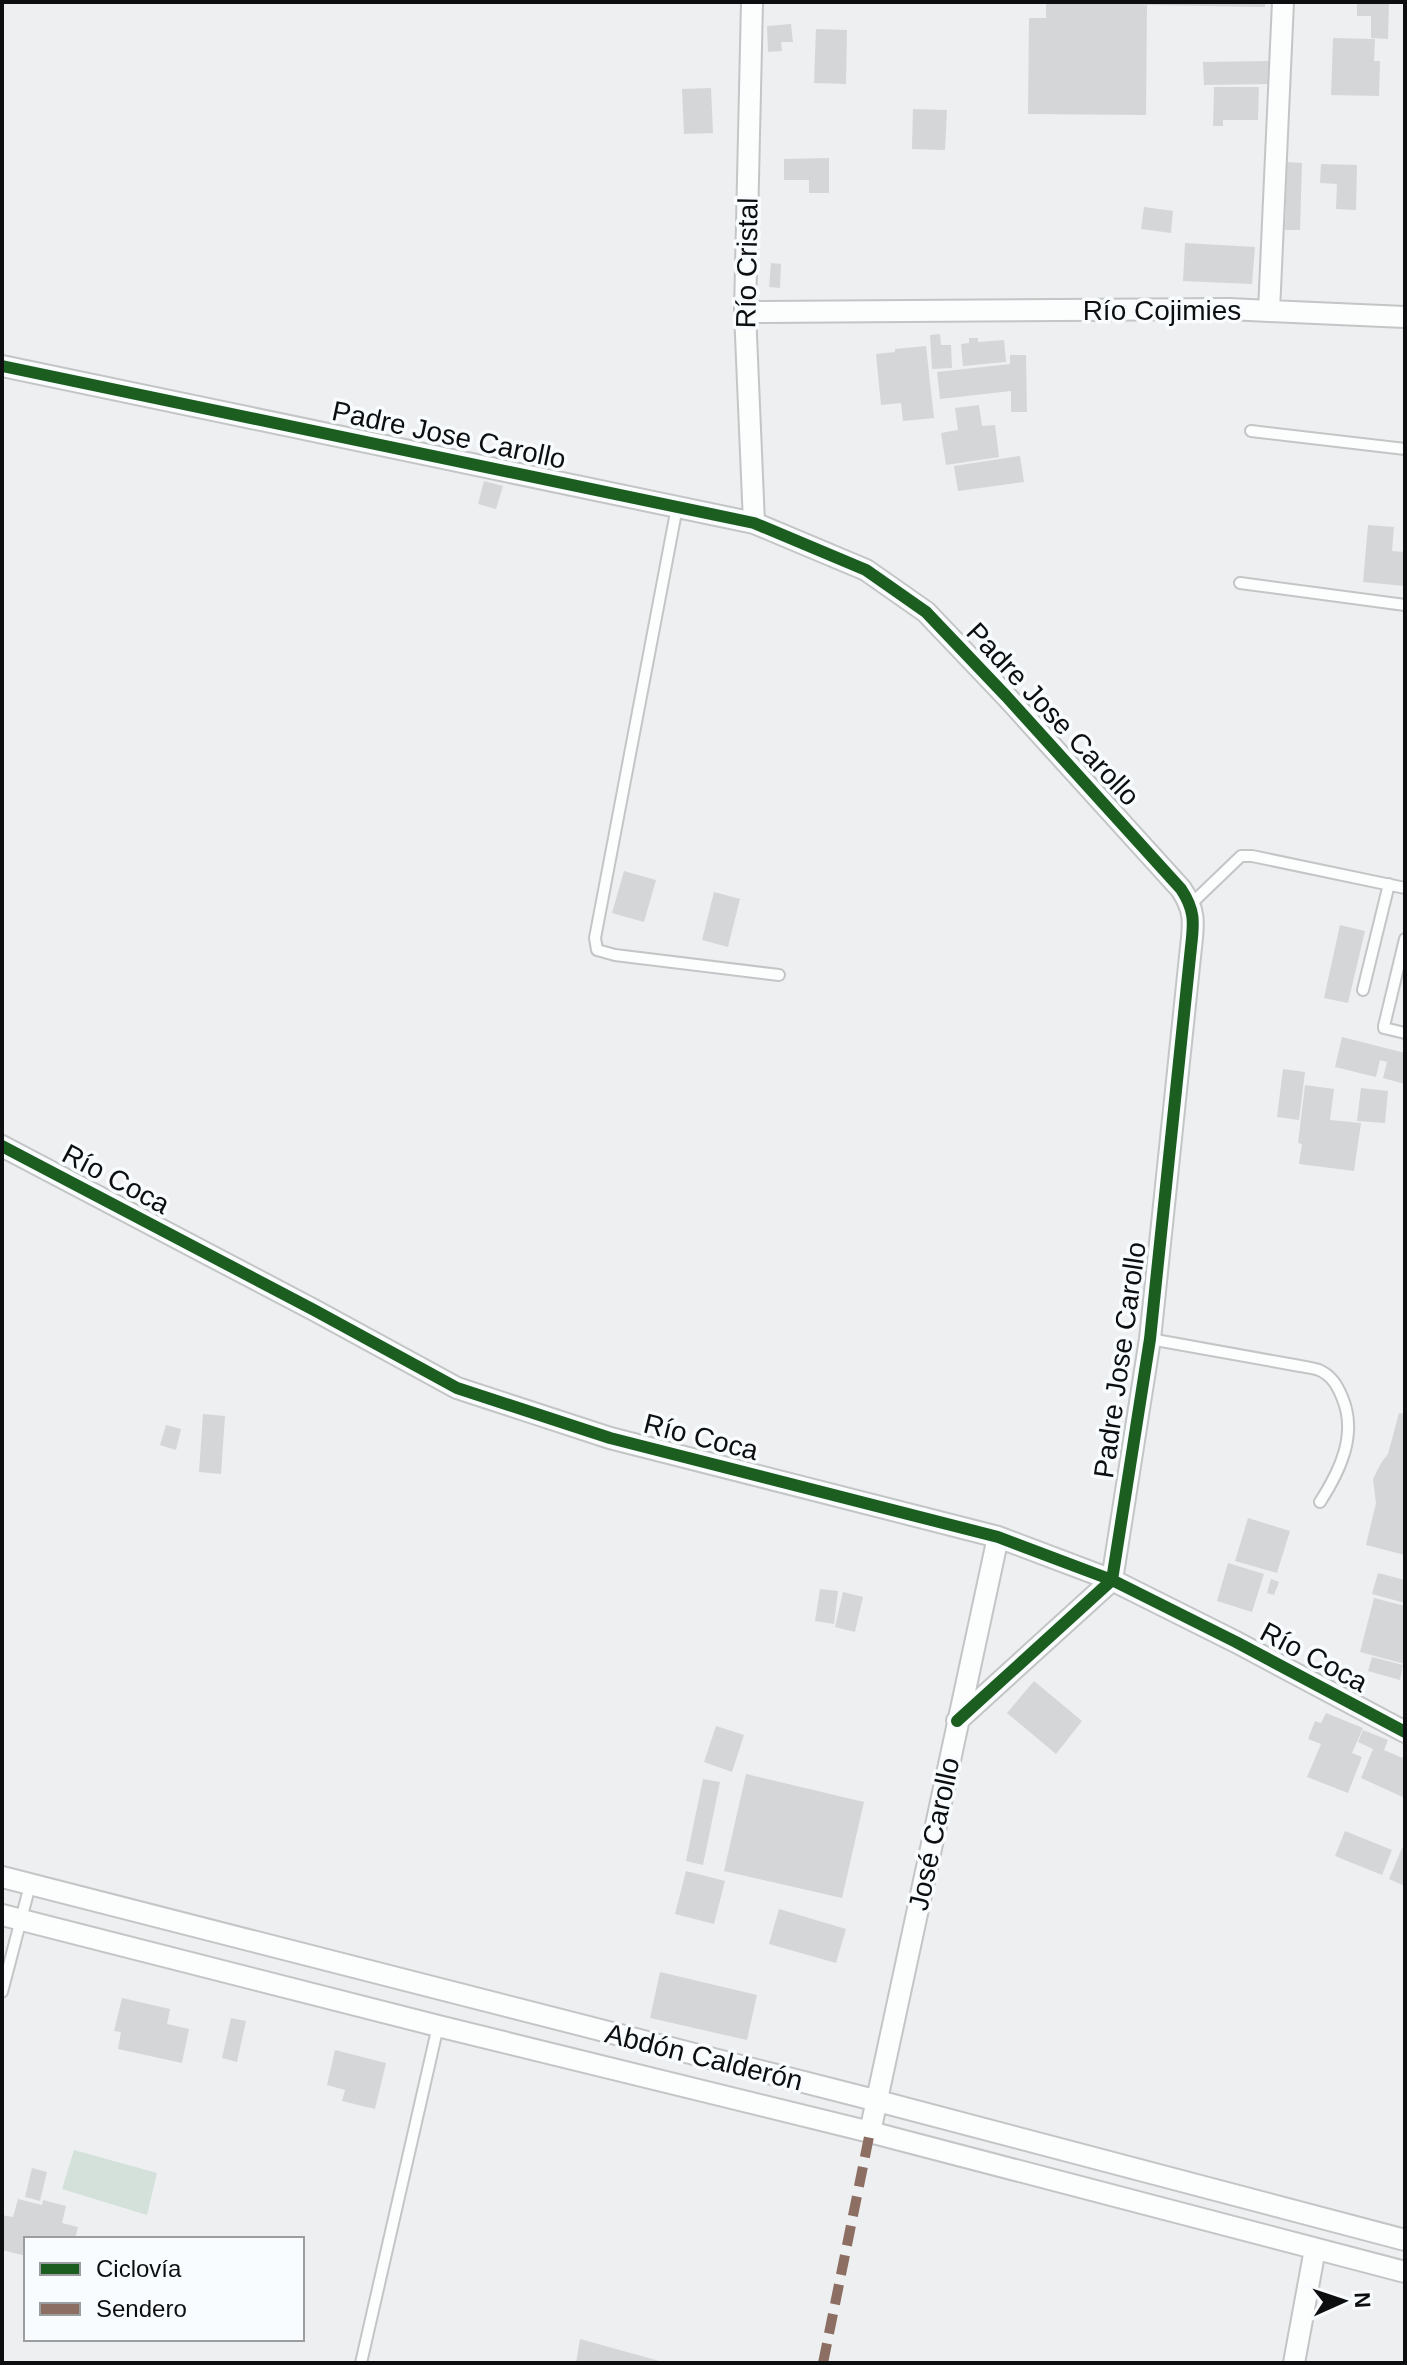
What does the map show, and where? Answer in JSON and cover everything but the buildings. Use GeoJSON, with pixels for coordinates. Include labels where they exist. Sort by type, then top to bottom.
{"type":"FeatureCollection","features":[{"type":"Feature","properties":{"kind":"street","name":"Río Cristal"},"geometry":{"type":"LineString","coordinates":[[752,2],[745,312],[754,523]]}},
{"type":"Feature","properties":{"kind":"street","name":"Río Cojimies"},"geometry":{"type":"LineString","coordinates":[[745,312],[1269,311],[1283,2]]}},
{"type":"Feature","properties":{"kind":"street"},"geometry":{"type":"LineString","coordinates":[[1269,311],[1405,317]]}},
{"type":"Feature","properties":{"kind":"street","name":"Padre Jose Carollo"},"geometry":{"type":"LineString","coordinates":[[2,366],[754,523],[866,570],[926,612],[1006,696],[1181,889],[1191,904],[1194,920],[1150,1339],[1112,1580]]}},
{"type":"Feature","properties":{"kind":"street","name":"Río Coca"},"geometry":{"type":"LineString","coordinates":[[2,1146],[457,1388],[610,1438],[998,1537],[1112,1580],[1405,1732]]}},
{"type":"Feature","properties":{"kind":"street","name":"José Carollo"},"geometry":{"type":"LineString","coordinates":[[870,2132],[998,1537]]}},
{"type":"Feature","properties":{"kind":"street"},"geometry":{"type":"LineString","coordinates":[[957,1721],[1112,1580]]}},
{"type":"Feature","properties":{"kind":"street","name":"Abdón Calderón"},"geometry":{"type":"LineString","coordinates":[[2,1877],[878,2101],[1405,2240]]}},
{"type":"Feature","properties":{"kind":"street","name":"Abdón Calderón"},"geometry":{"type":"LineString","coordinates":[[11,1917],[870,2132],[1405,2272]]}},
{"type":"Feature","properties":{"kind":"street"},"geometry":{"type":"LineString","coordinates":[[1294,2363],[1315,2249]]}},
{"type":"Feature","properties":{"kind":"lane"},"geometry":{"type":"LineString","coordinates":[[1251,431],[1405,449]]}},
{"type":"Feature","properties":{"kind":"lane"},"geometry":{"type":"LineString","coordinates":[[677,507],[595,938],[597,950],[615,955],[779,975]]}},
{"type":"Feature","properties":{"kind":"lane"},"geometry":{"type":"LineString","coordinates":[[1240,583],[1405,605]]}},
{"type":"Feature","properties":{"kind":"lane"},"geometry":{"type":"LineString","coordinates":[[1191,904],[1241,856],[1405,888]]}},
{"type":"Feature","properties":{"kind":"lane"},"geometry":{"type":"LineString","coordinates":[[1363,990],[1389,884]]}},
{"type":"Feature","properties":{"kind":"lane"},"geometry":{"type":"LineString","coordinates":[[1405,939],[1384,1026],[1405,1033]]}},
{"type":"Feature","properties":{"kind":"lane"},"geometry":{"type":"LineString","coordinates":[[1150,1339],[1319,1370],[1335,1381],[1348,1410],[1348,1441],[1339,1471],[1320,1502]]}},
{"type":"Feature","properties":{"kind":"lane"},"geometry":{"type":"LineString","coordinates":[[2,1992],[11,1917],[30,1885]]}},
{"type":"Feature","properties":{"kind":"lane"},"geometry":{"type":"LineString","coordinates":[[361,2363],[438,2026]]}},
{"type":"Feature","properties":{"kind":"shaded area"},"geometry":{"type":"Polygon","coordinates":[[[74,2150],[157,2173],[147,2215],[62,2189],[74,2150]]]}},
{"type":"Feature","properties":{"kind":"marked path"},"geometry":{"type":"LineString","coordinates":[[823,2363],[870,2132]]}},
{"type":"Feature","properties":{"kind":"cycle path"},"geometry":{"type":"LineString","coordinates":[[2,366],[754,523],[866,570],[926,612],[1186,896],[1193,923],[1192,938],[1150,1339],[1112,1580],[957,1721]]}},
{"type":"Feature","properties":{"kind":"cycle path"},"geometry":{"type":"LineString","coordinates":[[2,1146],[457,1388],[610,1438],[998,1537],[1112,1580],[1405,1732]]}}]}
